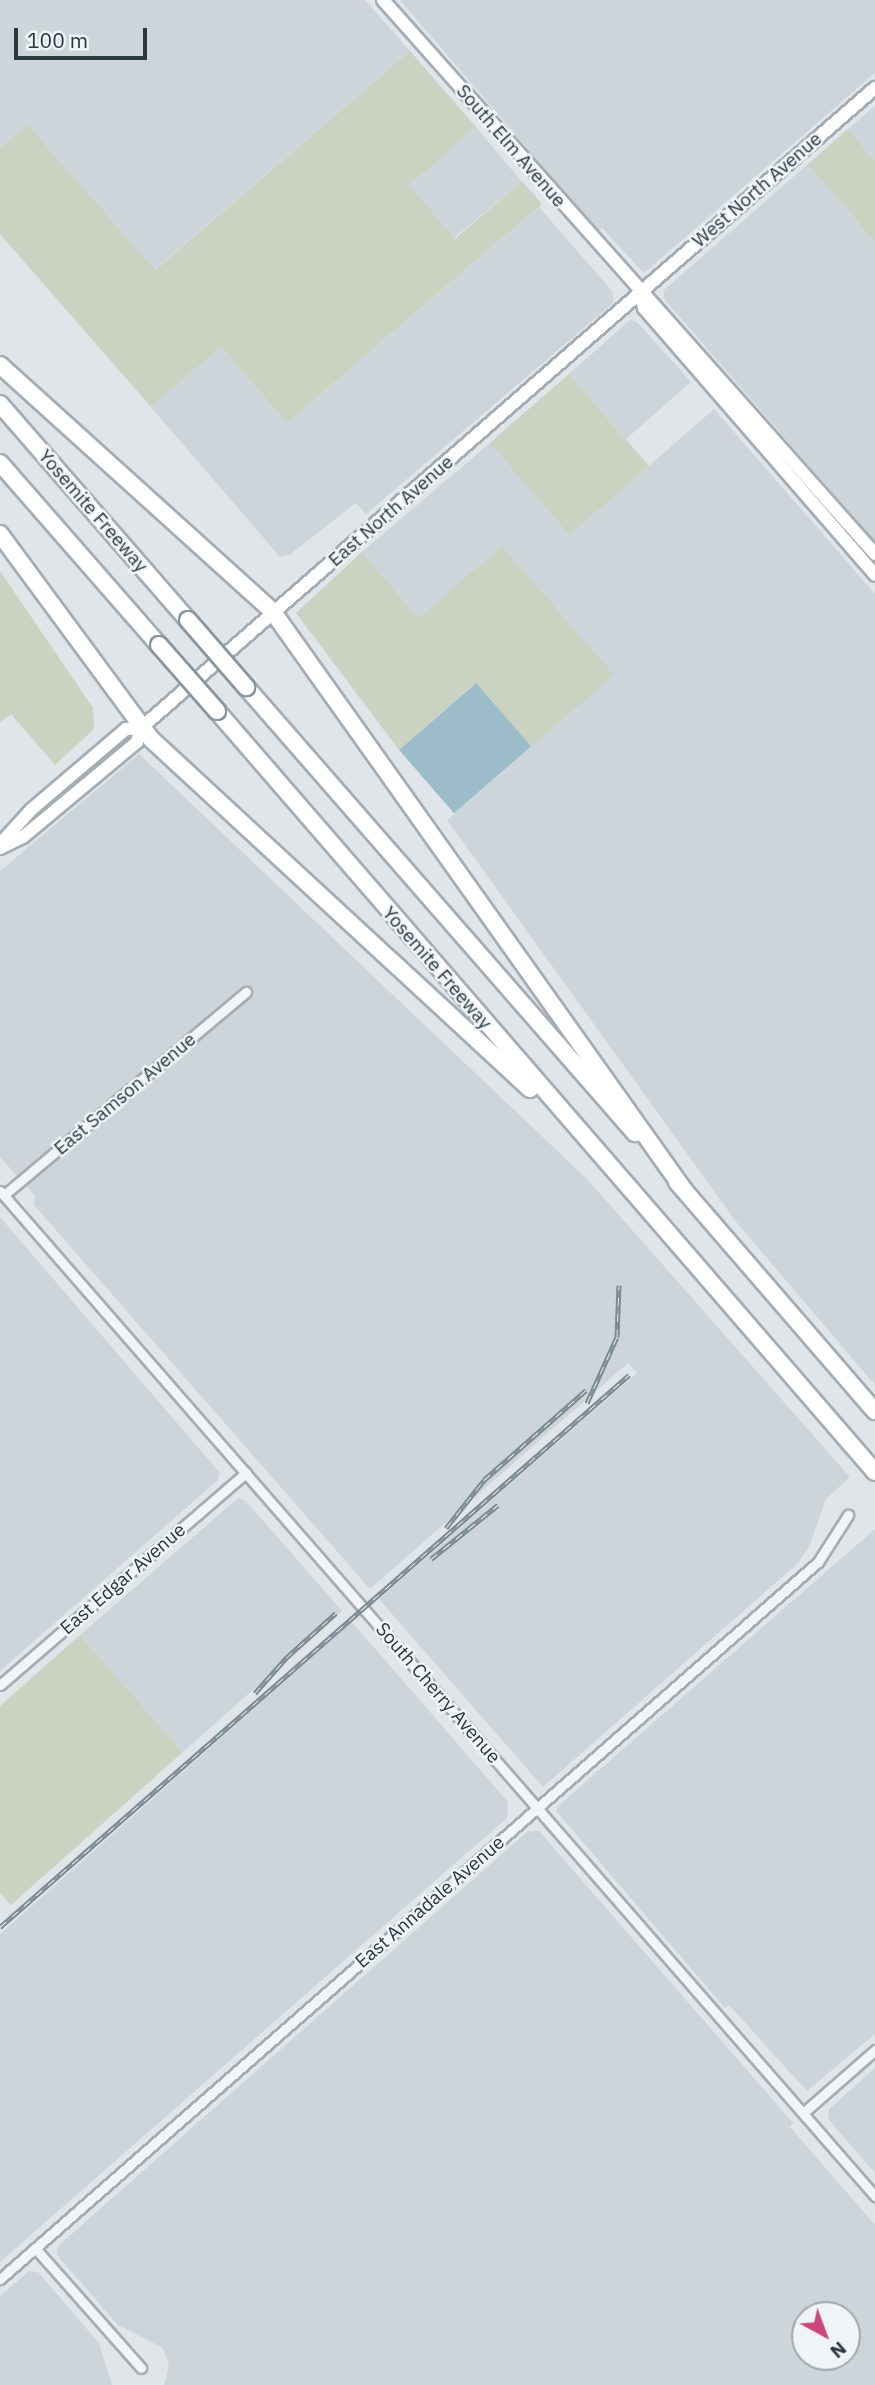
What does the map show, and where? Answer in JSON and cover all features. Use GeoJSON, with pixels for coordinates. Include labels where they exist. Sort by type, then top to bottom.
{"type":"FeatureCollection","features":[{"type":"Feature","properties":{"kind":"highway"},"geometry":{"type":"LineString","coordinates":[[0,365],[273,612],[684,1190]]}},
{"type":"Feature","properties":{"kind":"highway","name":"Yosemite Freeway"},"geometry":{"type":"LineString","coordinates":[[0,404],[875,1411]]}},
{"type":"Feature","properties":{"kind":"highway","name":"Yosemite Freeway"},"geometry":{"type":"LineString","coordinates":[[0,463],[875,1472]]}},
{"type":"Feature","properties":{"kind":"highway"},"geometry":{"type":"LineString","coordinates":[[0,534],[141,728],[463,1023],[620,1179]]}},
{"type":"Feature","properties":{"kind":"street","name":"South Elm Avenue"},"geometry":{"type":"LineString","coordinates":[[383,0],[640,293],[652,299],[875,554]]}},
{"type":"Feature","properties":{"kind":"street","name":"West North Avenue"},"geometry":{"type":"LineString","coordinates":[[640,293],[875,88]]}},
{"type":"Feature","properties":{"kind":"street","name":"South Elm Avenue"},"geometry":{"type":"LineString","coordinates":[[640,293],[644,308],[875,575]]}},
{"type":"Feature","properties":{"kind":"street","name":"East North Avenue"},"geometry":{"type":"LineString","coordinates":[[0,846],[22,818],[126,729],[141,728],[640,293]]}},
{"type":"Feature","properties":{"kind":"street","name":"East Samson Avenue"},"geometry":{"type":"LineString","coordinates":[[2,1193],[246,992]]}},
{"type":"Feature","properties":{"kind":"street","name":"South Cherry Avenue"},"geometry":{"type":"LineString","coordinates":[[2,1193],[875,2196]]}},
{"type":"Feature","properties":{"kind":"street","name":"East Edgar Avenue"},"geometry":{"type":"LineString","coordinates":[[0,1685],[246,1473]]}},
{"type":"Feature","properties":{"kind":"street","name":"East Annadale Avenue"},"geometry":{"type":"LineString","coordinates":[[0,2279],[818,1562],[848,1515]]}},
{"type":"Feature","properties":{"kind":"street"},"geometry":{"type":"LineString","coordinates":[[803,2113],[875,2050]]}},
{"type":"Feature","properties":{"kind":"street"},"geometry":{"type":"LineString","coordinates":[[35,2248],[141,2368]]}},
{"type":"Feature","properties":{"kind":"shaded area"},"geometry":{"type":"Polygon","coordinates":[[[0,0],[365,0],[410,51],[154,270],[27,124],[0,148],[0,0]]]}},
{"type":"Feature","properties":{"kind":"shaded area"},"geometry":{"type":"Polygon","coordinates":[[[400,0],[875,0],[875,73],[644,273],[602,228],[598,231],[400,0]]]}},
{"type":"Feature","properties":{"kind":"shaded area"},"geometry":{"type":"Polygon","coordinates":[[[875,106],[875,161],[848,129],[875,106]]]}},
{"type":"Feature","properties":{"kind":"shaded area"},"geometry":{"type":"Polygon","coordinates":[[[476,127],[522,181],[453,239],[408,184],[476,127]]]}},
{"type":"Feature","properties":{"kind":"shaded area"},"geometry":{"type":"Polygon","coordinates":[[[808,164],[875,242],[875,542],[664,299],[664,290],[808,164]]]}},
{"type":"Feature","properties":{"kind":"shaded area"},"geometry":{"type":"Polygon","coordinates":[[[539,207],[613,292],[613,303],[366,514],[356,503],[289,555],[280,557],[151,407],[221,347],[287,423],[539,207]]]}},
{"type":"Feature","properties":{"kind":"shaded area"},"geometry":{"type":"Polygon","coordinates":[[[630,320],[637,322],[691,382],[626,439],[569,374],[630,320]]]}},
{"type":"Feature","properties":{"kind":"shaded area"},"geometry":{"type":"Polygon","coordinates":[[[714,409],[875,594],[875,1385],[737,1223],[447,820],[613,675],[419,618],[362,552],[490,443],[571,534],[714,409]]]}},
{"type":"Feature","properties":{"kind":"shaded area"},"geometry":{"type":"Polygon","coordinates":[[[139,754],[588,1180],[850,1477],[826,1499],[809,1547],[797,1564],[543,1787],[379,1599],[637,1373],[628,1363],[370,1589],[34,1205],[35,1196],[0,1157],[0,871],[139,754]]]}},
{"type":"Feature","properties":{"kind":"shaded area"},"geometry":{"type":"Polygon","coordinates":[[[0,1217],[220,1473],[218,1480],[0,1671],[0,1217]]]}},
{"type":"Feature","properties":{"kind":"shaded area"},"geometry":{"type":"Polygon","coordinates":[[[238,1498],[246,1501],[342,1611],[183,1752],[80,1635],[238,1498]]]}},
{"type":"Feature","properties":{"kind":"shaded area"},"geometry":{"type":"Polygon","coordinates":[[[875,1529],[875,2034],[807,2091],[729,2005],[725,2008],[557,1812],[557,1807],[875,1529]]]}},
{"type":"Feature","properties":{"kind":"shaded area"},"geometry":{"type":"Polygon","coordinates":[[[352,1622],[508,1802],[507,1818],[0,2262],[0,1934],[352,1622]]]}},
{"type":"Feature","properties":{"kind":"shaded area"},"geometry":{"type":"Polygon","coordinates":[[[528,1831],[539,1831],[793,2123],[790,2127],[875,2225],[875,2385],[164,2385],[169,2365],[163,2348],[118,2325],[57,2255],[58,2246],[528,1831]]]}},
{"type":"Feature","properties":{"kind":"shaded area"},"geometry":{"type":"Polygon","coordinates":[[[875,2068],[875,2173],[828,2119],[829,2109],[875,2068]]]}},
{"type":"Feature","properties":{"kind":"shaded area"},"geometry":{"type":"Polygon","coordinates":[[[29,2271],[38,2272],[99,2343],[112,2385],[0,2385],[0,2296],[29,2271]]]}},
{"type":"Feature","properties":{"kind":"green space"},"geometry":{"type":"Polygon","coordinates":[[[410,51],[476,127],[409,185],[455,239],[522,181],[542,204],[287,423],[221,347],[151,407],[0,234],[0,148],[27,124],[155,270],[410,51]]]}},
{"type":"Feature","properties":{"kind":"green space"},"geometry":{"type":"Polygon","coordinates":[[[848,129],[875,161],[875,242],[808,164],[848,129]]]}},
{"type":"Feature","properties":{"kind":"green space"},"geometry":{"type":"Polygon","coordinates":[[[569,374],[649,466],[570,535],[490,443],[569,374]]]}},
{"type":"Feature","properties":{"kind":"green space"},"geometry":{"type":"Polygon","coordinates":[[[502,546],[614,675],[531,747],[475,683],[399,750],[296,613],[362,552],[419,618],[502,546]]]}},
{"type":"Feature","properties":{"kind":"green space"},"geometry":{"type":"Polygon","coordinates":[[[0,571],[93,708],[94,729],[55,765],[11,714],[0,722],[0,571]]]}},
{"type":"Feature","properties":{"kind":"green space"},"geometry":{"type":"Polygon","coordinates":[[[80,1635],[183,1752],[11,1905],[0,1893],[0,1706],[80,1635]]]}},
{"type":"Feature","properties":{"kind":"water"},"geometry":{"type":"Polygon","coordinates":[[[476,683],[531,746],[454,813],[399,750],[476,683]]]}},
{"type":"Feature","properties":{"kind":"railway"},"geometry":{"type":"LineString","coordinates":[[587,1403],[617,1337],[619,1285]]}},
{"type":"Feature","properties":{"kind":"railway"},"geometry":{"type":"LineString","coordinates":[[0,1927],[629,1375]]}},
{"type":"Feature","properties":{"kind":"railway"},"geometry":{"type":"LineString","coordinates":[[446,1528],[484,1480],[586,1390]]}},
{"type":"Feature","properties":{"kind":"railway"},"geometry":{"type":"LineString","coordinates":[[431,1559],[498,1505]]}},
{"type":"Feature","properties":{"kind":"railway"},"geometry":{"type":"LineString","coordinates":[[255,1693],[286,1658],[336,1613]]}}]}
